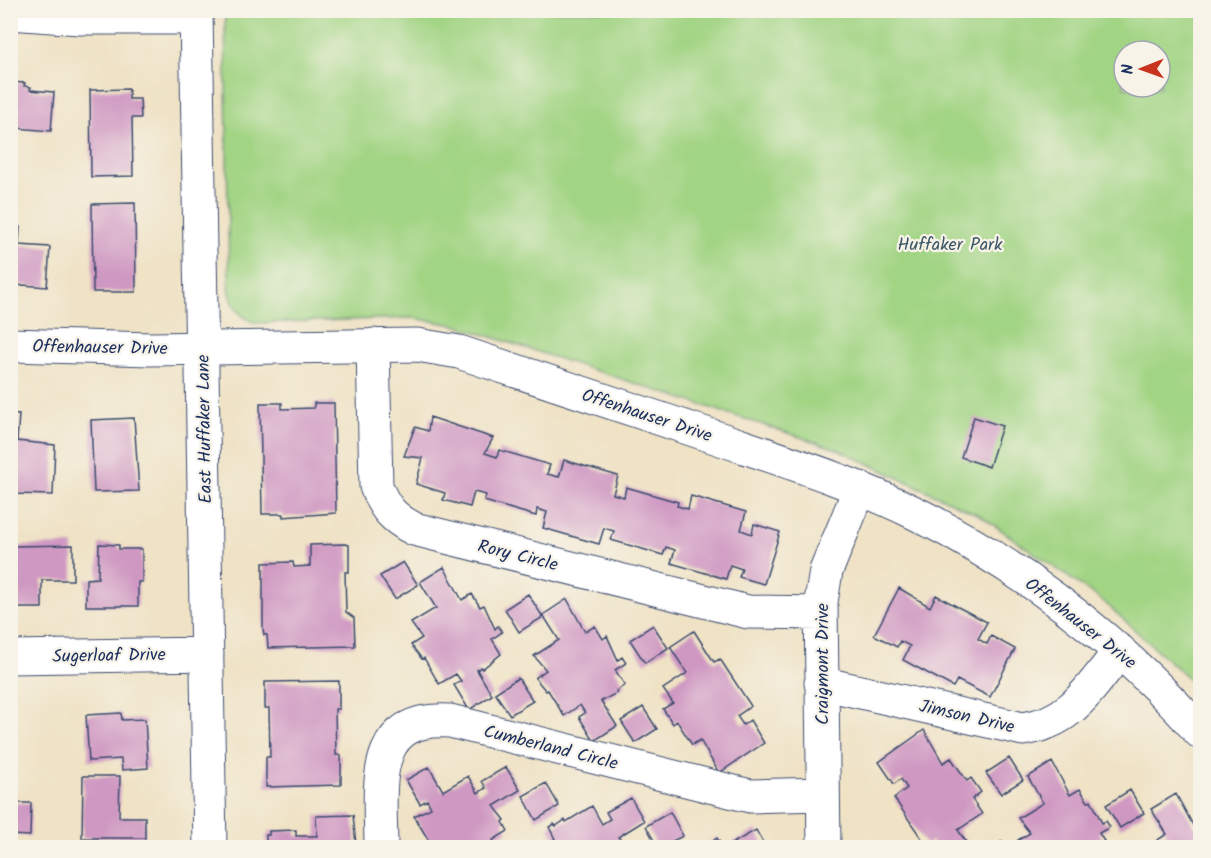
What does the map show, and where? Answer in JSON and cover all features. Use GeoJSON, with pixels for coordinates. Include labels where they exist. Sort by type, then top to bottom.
{"type":"FeatureCollection","features":[{"type":"Feature","properties":{"kind":"street"},"geometry":{"type":"LineString","coordinates":[[10,13],[80,18],[196,14]]}},
{"type":"Feature","properties":{"kind":"street","name":"East Huffaker Lane"},"geometry":{"type":"LineString","coordinates":[[196,14],[210,848]]}},
{"type":"Feature","properties":{"kind":"street","name":"Offenhauser Drive"},"geometry":{"type":"LineString","coordinates":[[10,345],[202,348],[417,345],[459,352],[860,488],[919,515],[985,552],[1054,598],[1120,651],[1200,732]]}},
{"type":"Feature","properties":{"kind":"street","name":"Rory Circle"},"geometry":{"type":"LineString","coordinates":[[373,345],[376,486],[383,505],[397,520],[414,529],[748,612],[820,613]]}},
{"type":"Feature","properties":{"kind":"street","name":"Craigmont Drive"},"geometry":{"type":"LineString","coordinates":[[824,848],[820,613],[826,570],[860,488]]}},
{"type":"Feature","properties":{"kind":"street","name":"Jimson Drive"},"geometry":{"type":"LineString","coordinates":[[821,683],[1023,729],[1045,726],[1063,717],[1120,651]]}},
{"type":"Feature","properties":{"kind":"street","name":"Sugerloaf Drive"},"geometry":{"type":"LineString","coordinates":[[10,657],[207,654]]}},
{"type":"Feature","properties":{"kind":"street","name":"Cumberland Circle"},"geometry":{"type":"LineString","coordinates":[[381,848],[381,765],[387,748],[399,734],[416,724],[432,720],[450,721],[750,796],[823,794]]}},
{"type":"Feature","properties":{"kind":"green space","name":"Huffaker Park"},"geometry":{"type":"Polygon","coordinates":[[[225,11],[1200,11],[1200,689],[1103,601],[981,516],[837,449],[455,325],[413,318],[255,323],[236,309],[229,287],[225,11]]]}},
{"type":"Feature","properties":{"kind":"building"},"geometry":{"type":"Polygon","coordinates":[[[10,82],[25,83],[24,86],[31,87],[30,90],[54,92],[51,131],[17,128],[16,141],[10,141],[10,82]]]}},
{"type":"Feature","properties":{"kind":"building"},"geometry":{"type":"Polygon","coordinates":[[[129,89],[129,99],[140,99],[141,118],[132,118],[133,176],[91,177],[90,90],[129,89]]]}},
{"type":"Feature","properties":{"kind":"building"},"geometry":{"type":"Polygon","coordinates":[[[135,203],[136,292],[93,292],[92,204],[135,203]]]}},
{"type":"Feature","properties":{"kind":"building"},"geometry":{"type":"Polygon","coordinates":[[[10,227],[20,227],[19,245],[50,247],[47,287],[23,285],[18,286],[18,291],[10,290],[10,227]]]}},
{"type":"Feature","properties":{"kind":"building"},"geometry":{"type":"Polygon","coordinates":[[[260,403],[282,403],[282,409],[314,408],[314,403],[334,403],[336,513],[283,517],[283,514],[262,514],[260,403]]]}},
{"type":"Feature","properties":{"kind":"building"},"geometry":{"type":"Polygon","coordinates":[[[10,414],[19,415],[17,441],[55,445],[53,495],[15,494],[15,478],[10,478],[10,414]]]}},
{"type":"Feature","properties":{"kind":"building"},"geometry":{"type":"Polygon","coordinates":[[[430,417],[493,438],[485,453],[497,457],[499,450],[550,465],[547,474],[559,477],[564,460],[618,476],[613,494],[624,497],[626,487],[678,502],[677,506],[688,509],[691,496],[746,512],[741,530],[752,534],[754,524],[780,532],[764,584],[739,577],[742,569],[730,565],[726,579],[671,563],[675,550],[666,547],[663,555],[611,540],[614,531],[604,528],[599,544],[543,528],[547,512],[537,509],[536,516],[484,501],[486,495],[474,492],[470,507],[443,500],[445,493],[416,484],[423,458],[404,456],[415,427],[428,431],[430,417]]]}},
{"type":"Feature","properties":{"kind":"building"},"geometry":{"type":"Polygon","coordinates":[[[974,417],[1002,426],[989,467],[961,457],[974,417]]]}},
{"type":"Feature","properties":{"kind":"building"},"geometry":{"type":"Polygon","coordinates":[[[134,418],[139,491],[94,492],[91,420],[134,418]]]}},
{"type":"Feature","properties":{"kind":"building"},"geometry":{"type":"Polygon","coordinates":[[[99,544],[119,545],[119,549],[142,549],[142,582],[138,582],[138,606],[86,606],[86,579],[98,578],[99,544]]]}},
{"type":"Feature","properties":{"kind":"building"},"geometry":{"type":"Polygon","coordinates":[[[73,545],[73,580],[42,580],[42,608],[12,608],[13,546],[73,545]]]}},
{"type":"Feature","properties":{"kind":"building"},"geometry":{"type":"Polygon","coordinates":[[[310,545],[349,545],[349,572],[345,572],[346,612],[354,618],[355,646],[268,648],[267,635],[264,635],[263,629],[263,563],[293,562],[294,567],[310,566],[310,545]]]}},
{"type":"Feature","properties":{"kind":"building"},"geometry":{"type":"Polygon","coordinates":[[[403,562],[418,585],[395,599],[380,576],[403,562]]]}},
{"type":"Feature","properties":{"kind":"building"},"geometry":{"type":"Polygon","coordinates":[[[444,567],[462,600],[472,594],[480,607],[484,605],[495,629],[498,626],[502,632],[492,639],[501,654],[482,669],[481,667],[477,670],[492,695],[469,710],[454,685],[461,681],[456,674],[439,684],[424,658],[422,659],[411,645],[422,638],[411,623],[436,608],[420,582],[444,567]]]}},
{"type":"Feature","properties":{"kind":"building"},"geometry":{"type":"Polygon","coordinates":[[[899,588],[930,607],[936,595],[987,622],[978,639],[987,644],[991,636],[1015,649],[990,697],[957,680],[953,687],[903,660],[910,646],[900,641],[897,647],[874,635],[899,588]]]}},
{"type":"Feature","properties":{"kind":"building"},"geometry":{"type":"Polygon","coordinates":[[[528,594],[543,617],[519,632],[505,609],[528,594]]]}},
{"type":"Feature","properties":{"kind":"building"},"geometry":{"type":"Polygon","coordinates":[[[567,599],[585,632],[595,626],[603,639],[607,636],[618,660],[622,657],[626,663],[615,670],[625,685],[616,691],[617,693],[601,701],[617,726],[594,741],[579,717],[585,713],[580,705],[564,716],[548,690],[546,691],[535,678],[546,670],[534,656],[559,640],[543,615],[567,599]]]}},
{"type":"Feature","properties":{"kind":"building"},"geometry":{"type":"Polygon","coordinates":[[[653,625],[668,648],[645,663],[630,640],[653,625]]]}},
{"type":"Feature","properties":{"kind":"building"},"geometry":{"type":"Polygon","coordinates":[[[694,631],[714,662],[720,659],[751,706],[737,716],[743,725],[750,720],[764,743],[719,773],[700,740],[692,745],[677,721],[673,724],[663,709],[673,703],[663,689],[687,673],[670,647],[694,631]]]}},
{"type":"Feature","properties":{"kind":"building"},"geometry":{"type":"Polygon","coordinates":[[[518,678],[533,701],[510,715],[495,693],[518,678]]]}},
{"type":"Feature","properties":{"kind":"building"},"geometry":{"type":"Polygon","coordinates":[[[339,681],[339,709],[335,709],[336,755],[341,755],[341,785],[266,787],[266,757],[270,757],[269,708],[265,708],[265,682],[339,681]]]}},
{"type":"Feature","properties":{"kind":"building"},"geometry":{"type":"Polygon","coordinates":[[[643,707],[657,729],[635,743],[621,721],[643,707]]]}},
{"type":"Feature","properties":{"kind":"building"},"geometry":{"type":"Polygon","coordinates":[[[121,713],[122,720],[145,719],[148,768],[122,770],[121,759],[89,761],[86,715],[121,713]]]}},
{"type":"Feature","properties":{"kind":"building"},"geometry":{"type":"Polygon","coordinates":[[[924,730],[943,763],[951,758],[967,781],[971,778],[981,792],[972,799],[982,814],[958,830],[970,848],[936,848],[931,841],[926,845],[894,798],[907,788],[901,779],[894,784],[879,762],[924,730]]]}},
{"type":"Feature","properties":{"kind":"building"},"geometry":{"type":"Polygon","coordinates":[[[1009,758],[1023,780],[1001,794],[986,773],[1009,758]]]}},
{"type":"Feature","properties":{"kind":"building"},"geometry":{"type":"Polygon","coordinates":[[[1052,762],[1070,795],[1080,789],[1088,802],[1091,800],[1102,823],[1106,821],[1110,827],[1099,833],[1108,848],[1022,846],[1018,840],[1030,833],[1018,818],[1043,803],[1028,777],[1052,762]]]}},
{"type":"Feature","properties":{"kind":"building"},"geometry":{"type":"Polygon","coordinates":[[[429,767],[443,791],[468,776],[478,793],[486,788],[482,781],[506,767],[520,790],[494,806],[505,820],[503,822],[508,831],[493,840],[497,848],[418,848],[429,841],[414,816],[431,808],[427,800],[420,804],[406,780],[429,767]]]}},
{"type":"Feature","properties":{"kind":"building"},"geometry":{"type":"Polygon","coordinates":[[[83,776],[120,776],[119,817],[145,817],[145,838],[82,838],[83,776]]]}},
{"type":"Feature","properties":{"kind":"building"},"geometry":{"type":"Polygon","coordinates":[[[546,783],[559,806],[536,820],[523,796],[546,783]]]}},
{"type":"Feature","properties":{"kind":"building"},"geometry":{"type":"Polygon","coordinates":[[[1130,790],[1144,813],[1120,828],[1106,805],[1130,790]]]}},
{"type":"Feature","properties":{"kind":"building"},"geometry":{"type":"Polygon","coordinates":[[[1176,794],[1194,827],[1200,822],[1200,848],[1145,848],[1167,834],[1151,809],[1176,794]]]}},
{"type":"Feature","properties":{"kind":"building"},"geometry":{"type":"Polygon","coordinates":[[[631,798],[644,821],[618,837],[628,848],[538,848],[555,839],[549,827],[554,824],[556,826],[565,820],[566,822],[592,806],[602,824],[610,819],[606,812],[631,798]]]}},
{"type":"Feature","properties":{"kind":"building"},"geometry":{"type":"Polygon","coordinates":[[[10,803],[31,803],[30,836],[10,835],[10,803]]]}},
{"type":"Feature","properties":{"kind":"building"},"geometry":{"type":"Polygon","coordinates":[[[670,812],[683,836],[658,848],[646,826],[670,812]]]}},
{"type":"Feature","properties":{"kind":"building"},"geometry":{"type":"Polygon","coordinates":[[[353,815],[356,845],[350,845],[350,848],[266,848],[266,835],[269,835],[269,831],[296,830],[296,836],[317,836],[316,816],[353,815]]]}},
{"type":"Feature","properties":{"kind":"building"},"geometry":{"type":"Polygon","coordinates":[[[756,830],[766,848],[733,848],[731,844],[756,830]]]}},
{"type":"Feature","properties":{"kind":"building"},"geometry":{"type":"Polygon","coordinates":[[[717,838],[723,848],[701,848],[717,838]]]}},
{"type":"Feature","properties":{"kind":"building"},"geometry":{"type":"Polygon","coordinates":[[[1002,841],[1006,848],[992,848],[1002,841]]]}}]}
